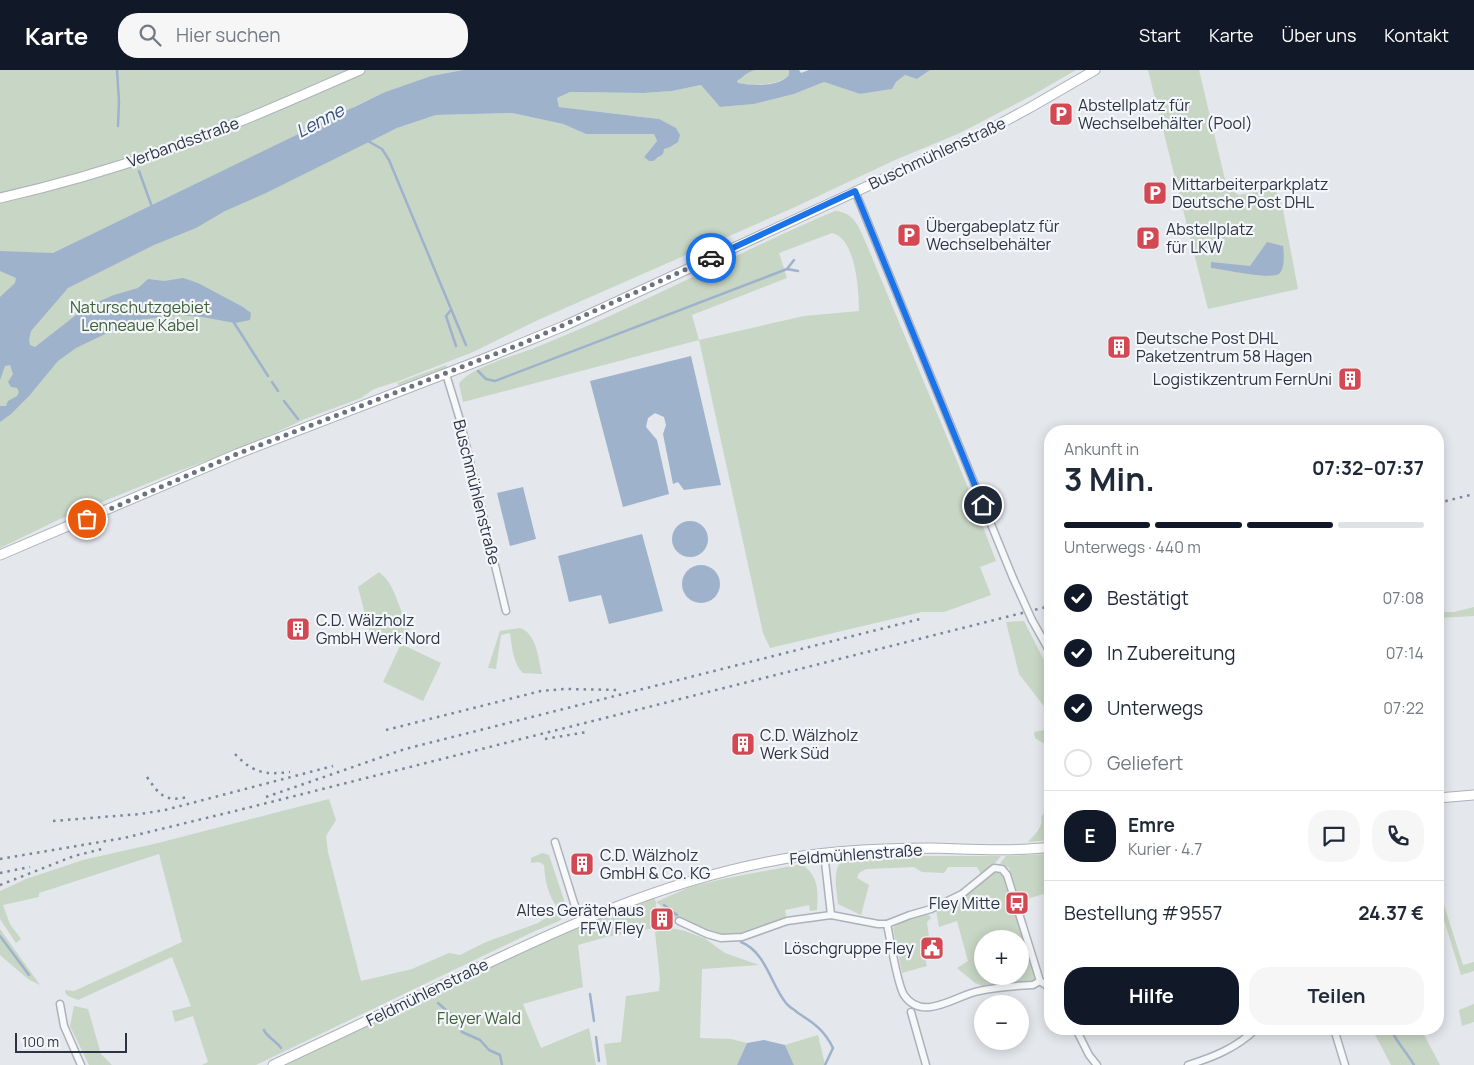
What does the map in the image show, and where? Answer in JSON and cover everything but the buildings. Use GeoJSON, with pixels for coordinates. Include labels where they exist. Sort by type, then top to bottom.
{"type":"FeatureCollection","features":[{"type":"Feature","properties":{"kind":"street","name":"Verbandsstraße"},"geometry":{"type":"LineString","coordinates":[[0,198],[159,152],[235,124],[360,70]]}},
{"type":"Feature","properties":{"kind":"street","name":"Buschmühlenstraße"},"geometry":{"type":"LineString","coordinates":[[0,555],[237,454],[446,374],[564,326],[985,132],[1031,108],[1095,70]]}},
{"type":"Feature","properties":{"kind":"street"},"geometry":{"type":"LineString","coordinates":[[855,191],[1013,578],[1044,641]]}},
{"type":"Feature","properties":{"kind":"street","name":"Buschmühlenstraße"},"geometry":{"type":"LineString","coordinates":[[446,374],[460,420],[506,611]]}},
{"type":"Feature","properties":{"kind":"street"},"geometry":{"type":"LineString","coordinates":[[1444,798],[1474,795]]}},
{"type":"Feature","properties":{"kind":"street"},"geometry":{"type":"LineString","coordinates":[[555,842],[581,920]]}},
{"type":"Feature","properties":{"kind":"street","name":"Feldmühlenstraße"},"geometry":{"type":"LineString","coordinates":[[274,1065],[508,952],[581,920],[689,880],[767,861],[824,853],[903,848],[1008,850],[1044,847]]}},
{"type":"Feature","properties":{"kind":"street"},"geometry":{"type":"LineString","coordinates":[[824,853],[831,914]]}},
{"type":"Feature","properties":{"kind":"street"},"geometry":{"type":"LineString","coordinates":[[679,921],[707,934],[722,938],[742,937],[787,921],[831,914],[878,924],[887,924],[910,914],[932,909],[962,894],[989,872],[996,868],[1002,869],[1007,875],[1040,981],[1044,984]]}},
{"type":"Feature","properties":{"kind":"street"},"geometry":{"type":"LineString","coordinates":[[887,924],[904,994],[910,1001],[918,1005],[931,1007],[976,991],[1032,985],[1040,981]]}},
{"type":"Feature","properties":{"kind":"street"},"geometry":{"type":"LineString","coordinates":[[60,1004],[64,1026],[81,1065]]}},
{"type":"Feature","properties":{"kind":"street"},"geometry":{"type":"LineString","coordinates":[[911,1012],[926,1065]]}},
{"type":"Feature","properties":{"kind":"street"},"geometry":{"type":"LineString","coordinates":[[1079,1035],[1096,1065]]}},
{"type":"Feature","properties":{"kind":"street"},"geometry":{"type":"LineString","coordinates":[[1188,1065],[1221,1054],[1242,1042],[1250,1035]]}},
{"type":"Feature","properties":{"kind":"street"},"geometry":{"type":"LineString","coordinates":[[1336,1035],[1345,1065]]}},
{"type":"Feature","properties":{"kind":"green space","name":"Naturschutzgebiet Lenneaue Kabel"},"geometry":{"type":"Polygon","coordinates":[[[0,70],[463,70],[431,76],[385,92],[353,107],[367,141],[397,128],[436,115],[512,113],[563,124],[586,134],[654,134],[657,141],[644,157],[649,161],[659,158],[659,119],[559,107],[557,98],[570,92],[644,93],[672,91],[701,85],[720,107],[754,104],[794,94],[824,82],[860,94],[892,89],[896,82],[905,75],[917,79],[930,70],[1076,70],[960,133],[895,160],[795,207],[538,320],[473,352],[374,389],[361,398],[305,419],[244,447],[60,519],[0,548],[0,70]]]}},
{"type":"Feature","properties":{"kind":"green space"},"geometry":{"type":"Polygon","coordinates":[[[789,70],[789,75],[772,83],[749,85],[737,83],[748,71],[789,70]]]}},
{"type":"Feature","properties":{"kind":"green space"},"geometry":{"type":"Polygon","coordinates":[[[1148,70],[1199,70],[1227,188],[1239,195],[1275,188],[1282,205],[1298,289],[1208,309],[1148,70]]]}},
{"type":"Feature","properties":{"kind":"green space"},"geometry":{"type":"Polygon","coordinates":[[[835,211],[847,214],[858,226],[969,490],[996,561],[980,567],[991,595],[944,612],[922,612],[770,648],[763,633],[699,340],[463,402],[459,384],[465,378],[485,366],[535,348],[598,321],[835,211]],[[832,233],[779,253],[787,278],[692,315],[699,340],[804,316],[859,311],[857,279],[851,255],[840,237],[832,233]]]}},
{"type":"Feature","properties":{"kind":"green space"},"geometry":{"type":"Polygon","coordinates":[[[446,365],[447,368],[399,386],[397,383],[446,365]]]}},
{"type":"Feature","properties":{"kind":"green space"},"geometry":{"type":"Polygon","coordinates":[[[379,572],[393,589],[411,637],[373,645],[358,587],[379,572]]]}},
{"type":"Feature","properties":{"kind":"green space"},"geometry":{"type":"Polygon","coordinates":[[[1474,607],[1474,616],[1444,618],[1444,612],[1454,612],[1474,607]]]}},
{"type":"Feature","properties":{"kind":"green space"},"geometry":{"type":"Polygon","coordinates":[[[1024,621],[1044,660],[1044,706],[1019,674],[1006,622],[1024,621]]]}},
{"type":"Feature","properties":{"kind":"green space"},"geometry":{"type":"Polygon","coordinates":[[[520,628],[530,635],[533,641],[542,674],[523,673],[517,665],[510,633],[501,635],[496,669],[488,668],[500,631],[520,628]]]}},
{"type":"Feature","properties":{"kind":"green space"},"geometry":{"type":"Polygon","coordinates":[[[401,644],[441,663],[423,701],[383,682],[401,644]]]}},
{"type":"Feature","properties":{"kind":"green space"},"geometry":{"type":"Polygon","coordinates":[[[1044,730],[1044,743],[1035,738],[1034,732],[1044,730]]]}},
{"type":"Feature","properties":{"kind":"green space"},"geometry":{"type":"Polygon","coordinates":[[[329,799],[336,820],[326,836],[328,852],[361,981],[412,969],[449,953],[460,955],[486,942],[538,923],[556,912],[557,907],[547,887],[544,865],[539,862],[531,863],[531,858],[542,853],[549,855],[564,900],[566,914],[559,921],[256,1065],[202,1065],[208,1062],[193,1016],[175,1022],[172,1011],[191,1006],[172,957],[78,1000],[65,992],[65,990],[74,991],[182,942],[159,854],[39,893],[39,897],[3,905],[10,924],[21,939],[16,943],[0,919],[0,891],[26,879],[83,860],[158,843],[329,799]]]}},
{"type":"Feature","properties":{"kind":"green space"},"geometry":{"type":"Polygon","coordinates":[[[1044,813],[1044,841],[1028,842],[1040,827],[1041,817],[1044,813]]]}},
{"type":"Feature","properties":{"kind":"green space"},"geometry":{"type":"Polygon","coordinates":[[[1044,854],[1044,894],[1020,901],[1009,868],[1000,863],[1006,856],[1044,854]]]}},
{"type":"Feature","properties":{"kind":"green space"},"geometry":{"type":"Polygon","coordinates":[[[886,856],[1001,856],[981,874],[977,867],[948,867],[944,873],[922,872],[914,867],[866,869],[859,873],[857,878],[869,885],[861,915],[838,904],[836,874],[837,868],[844,859],[886,856]]]}},
{"type":"Feature","properties":{"kind":"green space"},"geometry":{"type":"Polygon","coordinates":[[[802,864],[812,874],[817,890],[817,910],[810,911],[809,905],[785,910],[787,921],[755,934],[721,938],[679,921],[656,902],[690,887],[802,864]]]}},
{"type":"Feature","properties":{"kind":"green space"},"geometry":{"type":"Polygon","coordinates":[[[995,872],[1002,874],[1006,880],[1021,930],[974,930],[974,982],[957,968],[968,961],[957,921],[939,927],[936,910],[964,896],[995,872]]]}},
{"type":"Feature","properties":{"kind":"green space","name":"Fleyer Wald"},"geometry":{"type":"Polygon","coordinates":[[[652,893],[656,902],[654,928],[606,937],[578,945],[583,987],[523,1004],[541,1048],[589,1028],[596,1065],[273,1065],[652,893]]]}},
{"type":"Feature","properties":{"kind":"green space"},"geometry":{"type":"Polygon","coordinates":[[[1444,905],[1463,965],[1474,962],[1474,971],[1461,975],[1444,920],[1444,905]]]}},
{"type":"Feature","properties":{"kind":"green space"},"geometry":{"type":"Polygon","coordinates":[[[925,914],[931,918],[927,922],[929,937],[920,940],[927,966],[902,973],[893,928],[901,921],[925,914]]]}},
{"type":"Feature","properties":{"kind":"green space"},"geometry":{"type":"Polygon","coordinates":[[[671,928],[704,938],[725,953],[759,965],[702,969],[700,1038],[731,1039],[747,1043],[737,1065],[607,1065],[604,1044],[621,1042],[626,996],[659,991],[660,979],[655,932],[671,928]]]}},
{"type":"Feature","properties":{"kind":"green space"},"geometry":{"type":"Polygon","coordinates":[[[0,929],[40,985],[28,979],[0,955],[0,929]]]}},
{"type":"Feature","properties":{"kind":"green space"},"geometry":{"type":"Polygon","coordinates":[[[1029,957],[1035,978],[1029,983],[1029,957]]]}},
{"type":"Feature","properties":{"kind":"green space"},"geometry":{"type":"Polygon","coordinates":[[[980,985],[1008,985],[985,987],[980,985]]]}},
{"type":"Feature","properties":{"kind":"green space"},"geometry":{"type":"Polygon","coordinates":[[[1474,1004],[1474,1022],[1462,1026],[1459,1010],[1474,1004]]]}},
{"type":"Feature","properties":{"kind":"green space"},"geometry":{"type":"Polygon","coordinates":[[[74,1006],[88,1009],[101,1054],[112,1065],[89,1065],[70,1026],[74,1006]]]}},
{"type":"Feature","properties":{"kind":"green space"},"geometry":{"type":"Polygon","coordinates":[[[818,1035],[825,1065],[794,1065],[785,1045],[818,1035]]]}},
{"type":"Feature","properties":{"kind":"green space"},"geometry":{"type":"Polygon","coordinates":[[[1375,1035],[1424,1035],[1440,1065],[1391,1065],[1375,1035]]]}},
{"type":"Feature","properties":{"kind":"water"},"geometry":{"type":"Polygon","coordinates":[[[463,70],[755,70],[747,73],[737,81],[738,83],[758,85],[779,82],[789,75],[789,70],[799,70],[801,73],[809,70],[930,70],[917,79],[905,75],[896,82],[892,89],[860,94],[824,82],[794,94],[754,104],[720,107],[701,85],[672,91],[644,93],[570,92],[557,98],[559,107],[659,119],[676,128],[680,135],[678,142],[664,149],[663,154],[653,161],[649,161],[644,157],[657,141],[654,134],[586,134],[563,124],[512,113],[436,115],[397,128],[266,193],[225,211],[196,228],[154,245],[68,288],[31,331],[30,345],[35,347],[93,304],[138,288],[148,279],[164,281],[183,278],[198,283],[243,307],[251,313],[250,320],[235,323],[179,315],[138,320],[126,324],[76,348],[58,361],[29,396],[0,422],[0,406],[6,406],[8,401],[17,396],[19,392],[17,388],[11,387],[8,382],[13,374],[10,365],[5,366],[0,380],[0,297],[15,283],[16,278],[0,271],[0,251],[53,253],[385,92],[431,76],[463,70]]]}},
{"type":"Feature","properties":{"kind":"water"},"geometry":{"type":"Polygon","coordinates":[[[1267,242],[1283,246],[1283,267],[1280,273],[1276,275],[1258,275],[1211,268],[1211,262],[1250,266],[1267,242]]]}},
{"type":"Feature","properties":{"kind":"water"},"geometry":{"type":"Polygon","coordinates":[[[691,356],[721,485],[684,490],[678,482],[673,484],[663,434],[666,425],[664,417],[655,413],[648,418],[646,427],[657,440],[669,494],[623,507],[590,381],[691,356]]]}},
{"type":"Feature","properties":{"kind":"water"},"geometry":{"type":"Polygon","coordinates":[[[523,487],[536,539],[510,546],[497,493],[523,487]]]}},
{"type":"Feature","properties":{"kind":"water"},"geometry":{"type":"Polygon","coordinates":[[[690,521],[697,522],[703,526],[707,532],[707,546],[703,552],[697,556],[690,557],[683,556],[677,552],[673,546],[672,539],[673,532],[677,526],[683,522],[690,521]]]}},
{"type":"Feature","properties":{"kind":"water"},"geometry":{"type":"Polygon","coordinates":[[[642,534],[663,611],[609,624],[601,595],[569,602],[558,556],[642,534]]]}},
{"type":"Feature","properties":{"kind":"water"},"geometry":{"type":"Polygon","coordinates":[[[701,565],[714,571],[720,584],[714,597],[701,603],[688,597],[682,584],[688,571],[701,565]]]}},
{"type":"Feature","properties":{"kind":"water"},"geometry":{"type":"Polygon","coordinates":[[[764,1040],[785,1045],[794,1065],[737,1065],[747,1043],[764,1040]]]}},
{"type":"Feature","properties":{"kind":"waterway"},"geometry":{"type":"LineString","coordinates":[[117,70],[118,126]]}},
{"type":"Feature","properties":{"kind":"waterway"},"geometry":{"type":"LineString","coordinates":[[366,140],[382,149],[389,160],[466,345]]}},
{"type":"Feature","properties":{"kind":"waterway"},"geometry":{"type":"LineString","coordinates":[[139,171],[152,207]]}},
{"type":"Feature","properties":{"kind":"waterway"},"geometry":{"type":"LineString","coordinates":[[478,371],[486,379],[495,381],[787,269],[794,260]]}},
{"type":"Feature","properties":{"kind":"waterway"},"geometry":{"type":"LineString","coordinates":[[787,269],[798,271]]}},
{"type":"Feature","properties":{"kind":"waterway"},"geometry":{"type":"LineString","coordinates":[[451,310],[446,316],[456,346]]}},
{"type":"Feature","properties":{"kind":"waterway"},"geometry":{"type":"LineString","coordinates":[[233,321],[268,376]]}},
{"type":"Feature","properties":{"kind":"waterway"},"geometry":{"type":"LineString","coordinates":[[272,382],[278,391]]}},
{"type":"Feature","properties":{"kind":"waterway"},"geometry":{"type":"LineString","coordinates":[[284,401],[298,419]]}},
{"type":"Feature","properties":{"kind":"waterway"},"geometry":{"type":"LineString","coordinates":[[664,905],[677,915]]}},
{"type":"Feature","properties":{"kind":"waterway"},"geometry":{"type":"LineString","coordinates":[[0,936],[29,975]]}},
{"type":"Feature","properties":{"kind":"waterway"},"geometry":{"type":"LineString","coordinates":[[741,942],[756,953],[762,961],[787,1004],[823,1032],[833,1048],[825,1065]]}},
{"type":"Feature","properties":{"kind":"waterway"},"geometry":{"type":"LineString","coordinates":[[590,994],[594,1021]]}},
{"type":"Feature","properties":{"kind":"waterway"},"geometry":{"type":"LineString","coordinates":[[438,1003],[453,1016],[462,1032],[480,1040],[489,1050],[500,1055],[502,1065]]}},
{"type":"Feature","properties":{"kind":"waterway"},"geometry":{"type":"LineString","coordinates":[[264,1030],[281,1048]]}},
{"type":"Feature","properties":{"kind":"waterway"},"geometry":{"type":"LineString","coordinates":[[1394,1035],[1414,1065]]}},
{"type":"Feature","properties":{"kind":"waterway"},"geometry":{"type":"LineString","coordinates":[[596,1037],[599,1061]]}},
{"type":"Feature","properties":{"kind":"railway"},"geometry":{"type":"LineString","coordinates":[[1444,502],[1474,494]]}},
{"type":"Feature","properties":{"kind":"railway"},"geometry":{"type":"LineString","coordinates":[[0,859],[124,838],[1044,608]]}},
{"type":"Feature","properties":{"kind":"railway"},"geometry":{"type":"LineString","coordinates":[[266,797],[405,749],[924,618]]}},
{"type":"Feature","properties":{"kind":"railway"},"geometry":{"type":"LineString","coordinates":[[386,730],[541,691],[565,689],[619,690]]}},
{"type":"Feature","properties":{"kind":"railway"},"geometry":{"type":"LineString","coordinates":[[545,739],[587,732]]}},
{"type":"Feature","properties":{"kind":"railway"},"geometry":{"type":"LineString","coordinates":[[235,754],[254,769],[266,773],[290,772]]}},
{"type":"Feature","properties":{"kind":"railway"},"geometry":{"type":"LineString","coordinates":[[53,821],[140,814],[165,810],[333,766]]}},
{"type":"Feature","properties":{"kind":"railway"},"geometry":{"type":"LineString","coordinates":[[147,777],[156,789],[168,798],[188,797]]}},
{"type":"Feature","properties":{"kind":"railway"},"geometry":{"type":"LineString","coordinates":[[0,885],[74,856],[106,848]]}},
{"type":"Feature","properties":{"kind":"railway"},"geometry":{"type":"LineString","coordinates":[[0,873],[30,867]]}},
{"type":"Feature","properties":{"kind":"way so far"},"geometry":{"type":"LineString","coordinates":[[87,519],[237,454],[526,342],[711,258]]}},
{"type":"Feature","properties":{"kind":"place","name":"Abstellplatz für Wechselbehälter (Pool)"},"geometry":{"type":"Point","coordinates":[1061,114]}},
{"type":"Feature","properties":{"kind":"place","name":"Mittarbeiterparkplatz Deutsche Post DHL"},"geometry":{"type":"Point","coordinates":[1155,193]}},
{"type":"Feature","properties":{"kind":"place","name":"Übergabeplatz für Wechselbehälter"},"geometry":{"type":"Point","coordinates":[909,235]}},
{"type":"Feature","properties":{"kind":"place","name":"Abstellplatz für LKW"},"geometry":{"type":"Point","coordinates":[1148,238]}},
{"type":"Feature","properties":{"kind":"place","name":"Deutsche Post DHL Paketzentrum 58 Hagen"},"geometry":{"type":"Point","coordinates":[1119,347]}},
{"type":"Feature","properties":{"kind":"place","name":"Logistikzentrum FernUni"},"geometry":{"type":"Point","coordinates":[1350,379]}},
{"type":"Feature","properties":{"kind":"place","name":"C.D. Wälzholz GmbH Werk Nord"},"geometry":{"type":"Point","coordinates":[298,629]}},
{"type":"Feature","properties":{"kind":"place","name":"C.D. Wälzholz Werk Süd"},"geometry":{"type":"Point","coordinates":[743,744]}},
{"type":"Feature","properties":{"kind":"place","name":"C.D. Wälzholz GmbH & Co. KG"},"geometry":{"type":"Point","coordinates":[582,864]}},
{"type":"Feature","properties":{"kind":"place","name":"Fley Mitte"},"geometry":{"type":"Point","coordinates":[1017,903]}},
{"type":"Feature","properties":{"kind":"place","name":"Altes Gerätehaus FFW Fley"},"geometry":{"type":"Point","coordinates":[662,919]}},
{"type":"Feature","properties":{"kind":"place","name":"Löschgruppe Fley"},"geometry":{"type":"Point","coordinates":[932,948]}},
{"type":"Feature","properties":{"kind":"route"},"geometry":{"type":"LineString","coordinates":[[711,258],[855,191],[983,505]]}},
{"type":"Feature","properties":{"kind":"water label","name":"Lenne"},"geometry":{"type":"Point","coordinates":[320,121]}}]}
